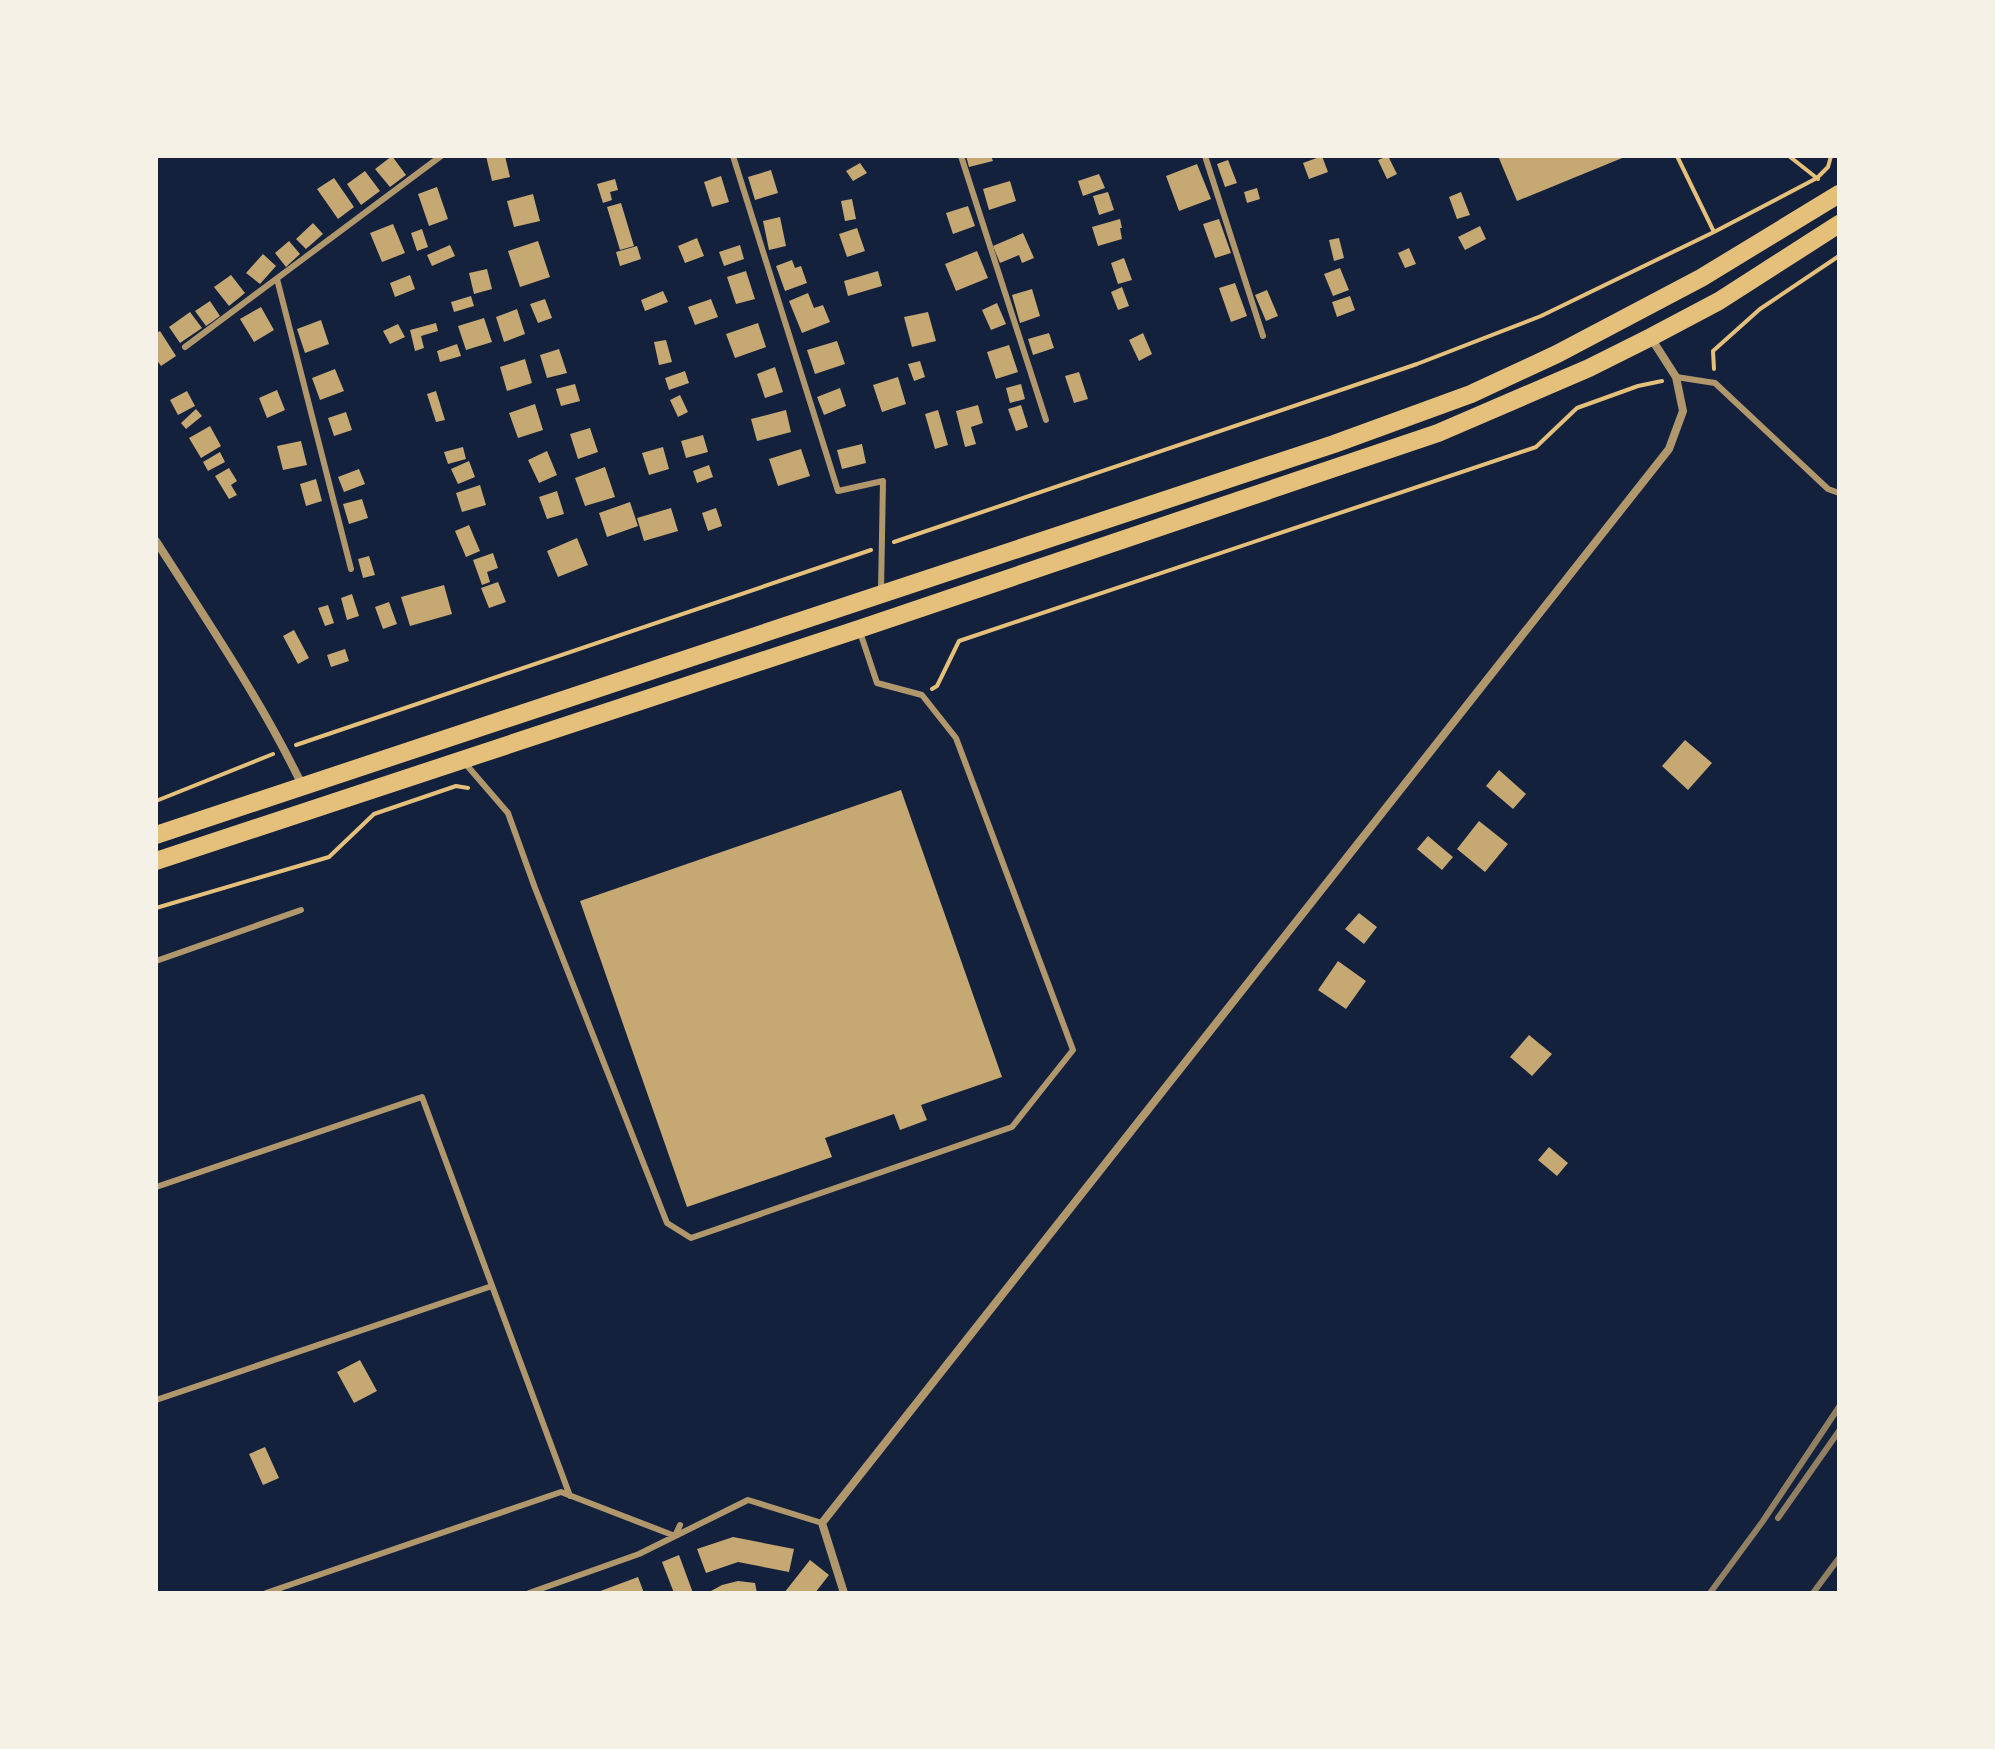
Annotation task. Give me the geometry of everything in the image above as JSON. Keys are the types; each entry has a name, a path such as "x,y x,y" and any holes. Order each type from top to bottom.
{"main road":[{"path":"156,835 1334,444 1471,394 1557,354 1701,278 1839,194"},
{"path":"156,861 859,629 1438,433 1589,368 1651,337 1719,301 1839,224"}],"street":[{"path":"844,1593 822,1523 1669,449 1683,411 1676,377 1651,337"},
{"path":"156,541 285,749 303,786"}],"lane":[{"path":"185,347 441,156"},
{"path":"733,156 838,491 883,481 881,595"},
{"path":"961,156 1046,420"},
{"path":"1205,156 1263,336"},
{"path":"277,279 351,569"},
{"path":"1676,377 1715,383 1828,489 1839,493"},
{"path":"462,760 508,813 667,1223 691,1238 1012,1127 1073,1050 956,738 922,695 877,683 859,629"},
{"path":"156,961 301,910"},
{"path":"156,1187 422,1097 570,1496"},
{"path":"156,1400 492,1286"},
{"path":"266,1593 561,1492 675,1536"},
{"path":"529,1593 639,1554 748,1500 822,1523"},
{"path":"675,1536 680,1525"}],"path":[{"path":"1677,156 1714,232"},
{"path":"1789,156 1817,178"},
{"path":"156,801 285,749 1417,364 1541,316 1714,232 1817,178 1828,167 1831,156"},
{"path":"1715,383 1713,351 1760,309 1839,256"},
{"path":"922,695 937,686 959,641 1536,447 1577,408 1638,386 1676,377"},
{"path":"156,908 329,857 374,814 456,786 488,790"}],"building":[{"path":"392,156 406,175 390,187 375,169"},
{"path":"486,156 505,156 510,177 492,181"},
{"path":"966,156 991,156 993,161 969,167"},
{"path":"1322,156 1328,172 1309,179 1303,163"},
{"path":"1388,156 1397,174 1387,179 1378,160"},
{"path":"1498,156 1627,156 1517,201"},
{"path":"1228,160 1237,183 1225,187 1217,164"},
{"path":"860,163 867,173 853,181 846,171"},
{"path":"1197,164 1211,199 1179,211 1166,176"},
{"path":"771,170 778,193 755,200 748,177"},
{"path":"365,171 380,191 361,205 347,184"},
{"path":"1099,174 1105,188 1083,196 1078,181"},
{"path":"721,176 729,202 712,207 704,182"},
{"path":"334,178 354,207 338,219 317,189"},
{"path":"615,179 618,190 610,192 612,200 603,203 597,184"},
{"path":"1010,181 1016,201 989,210 983,189"},
{"path":"437,187 448,219 429,226 418,194"},
{"path":"1257,188 1260,199 1247,203 1244,192"},
{"path":"1108,192 1114,210 1099,215 1093,196"},
{"path":"1461,192 1470,215 1457,219 1449,197"},
{"path":"533,194 540,221 514,227 507,201"},
{"path":"852,199 856,219 845,221 841,201"},
{"path":"621,203 634,246 620,250 607,207"},
{"path":"968,206 975,226 953,234 946,213"},
{"path":"780,217 786,246 769,250 763,221"},
{"path":"1120,219 1122,239 1098,246 1092,227"},
{"path":"1219,219 1231,253 1215,258 1203,224"},
{"path":"313,223 323,234 306,249 296,239"},
{"path":"393,224 405,253 382,262 370,233"},
{"path":"1480,226 1486,239 1465,250 1458,237"},
{"path":"857,228 865,251 847,257 839,234"},
{"path":"422,229 428,247 417,251 411,233"},
{"path":"1023,233 1034,258 1022,263 1019,255 1000,263 993,246"},
{"path":"697,238 704,256 685,263 678,246"},
{"path":"1339,238 1344,258 1334,261 1329,240"},
{"path":"289,241 300,254 286,267 275,253"},
{"path":"538,241 550,277 520,287 508,251"},
{"path":"450,245 455,256 432,266 427,255"},
{"path":"740,245 744,259 724,266 719,252"},
{"path":"637,246 641,259 620,266 616,252"},
{"path":"1409,248 1416,264 1405,268 1398,253"},
{"path":"977,251 988,278 956,291 945,264"},
{"path":"263,254 276,266 260,284 246,273"},
{"path":"1124,258 1132,280 1118,284 1111,263"},
{"path":"792,260 795,268 801,266 807,283 785,291 776,266"},
{"path":"1340,268 1349,290 1333,296 1324,274"},
{"path":"487,269 492,289 474,294 469,273"},
{"path":"746,271 755,299 736,304 727,277"},
{"path":"878,271 882,286 848,296 844,281"},
{"path":"231,275 245,293 229,306 214,287"},
{"path":"410,275 415,289 395,297 390,283"},
{"path":"1235,283 1247,316 1231,322 1219,288"},
{"path":"1122,287 1129,306 1118,310 1111,292"},
{"path":"1032,289 1040,316 1020,323 1012,295"},
{"path":"1267,290 1278,316 1266,321 1255,295"},
{"path":"663,291 668,302 645,311 641,300"},
{"path":"808,293 814,308 823,305 830,322 802,333 789,301"},
{"path":"471,296 474,306 454,312 451,302"},
{"path":"1350,296 1355,310 1337,317 1332,302"},
{"path":"545,299 552,318 538,323 530,304"},
{"path":"711,299 718,317 695,325 688,307"},
{"path":"210,301 220,316 206,326 195,311"},
{"path":"997,303 1006,324 991,330 982,310"},
{"path":"261,307 274,330 254,342 240,319"},
{"path":"517,309 525,334 504,342 496,317"},
{"path":"190,312 202,328 180,343 169,327"},
{"path":"928,312 936,341 912,347 904,317"},
{"path":"484,318 492,342 466,350 458,326"},
{"path":"321,320 329,344 305,353 297,329"},
{"path":"436,323 438,331 421,336 424,348 415,351 410,330"},
{"path":"758,323 766,347 735,358 726,334"},
{"path":"398,324 405,337 390,344 383,331"},
{"path":"160,331 176,356 161,366 156,359 156,333"},
{"path":"1049,333 1054,348 1033,355 1028,339"},
{"path":"1143,333 1152,354 1139,361 1129,340"},
{"path":"666,340 672,362 659,365 654,342"},
{"path":"837,341 845,364 815,374 807,350"},
{"path":"457,344 461,356 440,362 437,351"},
{"path":"1009,345 1018,372 996,379 987,352"},
{"path":"559,349 567,373 547,378 540,355"},
{"path":"525,359 532,383 507,391 500,367"},
{"path":"920,361 925,377 914,381 908,364"},
{"path":"775,367 783,392 765,398 757,374"},
{"path":"335,369 344,391 320,400 312,378"},
{"path":"685,371 689,383 669,390 665,378"},
{"path":"1079,372 1088,399 1074,403 1065,376"},
{"path":"898,377 906,404 882,412 873,385"},
{"path":"575,384 580,401 561,406 556,389"},
{"path":"1021,384 1025,399 1010,403 1006,388"},
{"path":"840,388 846,406 824,415 817,397"},
{"path":"277,390 285,410 267,418 259,398"},
{"path":"187,391 195,406 178,415 170,400"},
{"path":"436,391 445,420 436,422 427,394"},
{"path":"680,395 688,412 678,417 670,400"},
{"path":"535,404 543,430 518,438 509,413"},
{"path":"978,405 983,423 971,427 976,444 965,447 956,411"},
{"path":"1021,405 1028,427 1016,431 1008,409"},
{"path":"196,409 202,416 186,429 181,423"},
{"path":"786,410 791,432 757,441 751,419"},
{"path":"938,410 948,445 935,449 925,414"},
{"path":"346,412 352,430 334,436 328,418"},
{"path":"210,426 221,446 201,458 189,438"},
{"path":"590,428 598,452 578,459 570,434"},
{"path":"703,435 708,452 686,458 681,441"},
{"path":"301,441 307,465 283,470 277,446"},
{"path":"862,444 866,463 842,469 837,450"},
{"path":"463,447 466,459 448,464 444,452"},
{"path":"663,447 669,469 649,475 642,453"},
{"path":"801,449 810,476 778,486 769,459"},
{"path":"547,451 557,475 539,483 528,460"},
{"path":"220,452 225,462 208,471 203,462"},
{"path":"469,461 475,477 458,484 451,469"},
{"path":"709,465 713,477 697,483 693,471"},
{"path":"605,467 615,497 585,506 575,478"},
{"path":"229,468 237,481 231,485 237,495 229,499 215,476"},
{"path":"359,469 365,484 344,492 338,477"},
{"path":"316,479 322,501 306,506 300,484"},
{"path":"480,485 486,505 462,512 456,493"},
{"path":"557,491 564,514 547,519 539,497"},
{"path":"362,499 368,518 349,524 343,504"},
{"path":"630,502 638,526 607,537 599,513"},
{"path":"671,508 678,531 644,541 637,518"},
{"path":"716,508 722,526 708,531 702,513"},
{"path":"469,525 480,551 466,557 455,531"},
{"path":"577,538 588,565 558,577 547,551"},
{"path":"493,553 498,568 487,572 490,582 482,585 473,560"},
{"path":"369,556 375,575 363,578 358,559"},
{"path":"498,582 506,602 489,608 481,588"},
{"path":"444,585 452,614 410,626 401,597"},
{"path":"352,594 359,616 347,620 341,598"},
{"path":"389,602 397,624 383,629 375,607"},
{"path":"328,605 334,623 325,626 318,608"},
{"path":"294,630 309,658 298,664 283,636"},
{"path":"345,649 349,661 331,667 327,655"},
{"path":"1685,740 1712,763 1688,790 1662,766"},
{"path":"1499,770 1526,794 1513,809 1486,786"},
{"path":"901,790 1002,1077 921,1105 927,1120 900,1130 894,1114 825,1138 832,1157 687,1207 580,901"},
{"path":"1479,821 1508,844 1485,872 1457,849"},
{"path":"1428,836 1453,857 1442,870 1417,849"},
{"path":"1359,913 1377,927 1364,944 1345,929"},
{"path":"1338,961 1366,981 1346,1009 1318,990"},
{"path":"1529,1035 1552,1054 1532,1076 1510,1057"},
{"path":"1549,1147 1568,1163 1557,1176 1538,1160"},
{"path":"360,1360 377,1391 354,1403 337,1372"},
{"path":"265,1447 279,1478 263,1485 249,1454"},
{"path":"733,1537 794,1549 789,1572 738,1562 706,1573 697,1549"},
{"path":"679,1555 693,1593 674,1593 662,1562"},
{"path":"810,1560 829,1575 815,1593 784,1593"},
{"path":"638,1577 644,1593 595,1593"},
{"path":"738,1581 755,1583 757,1593 711,1591 722,1585"}],"railway":[{"path":"1710,1593 1763,1521 1839,1407"},
{"path":"1778,1518 1839,1431"},
{"path":"1813,1593 1839,1558"}]}
